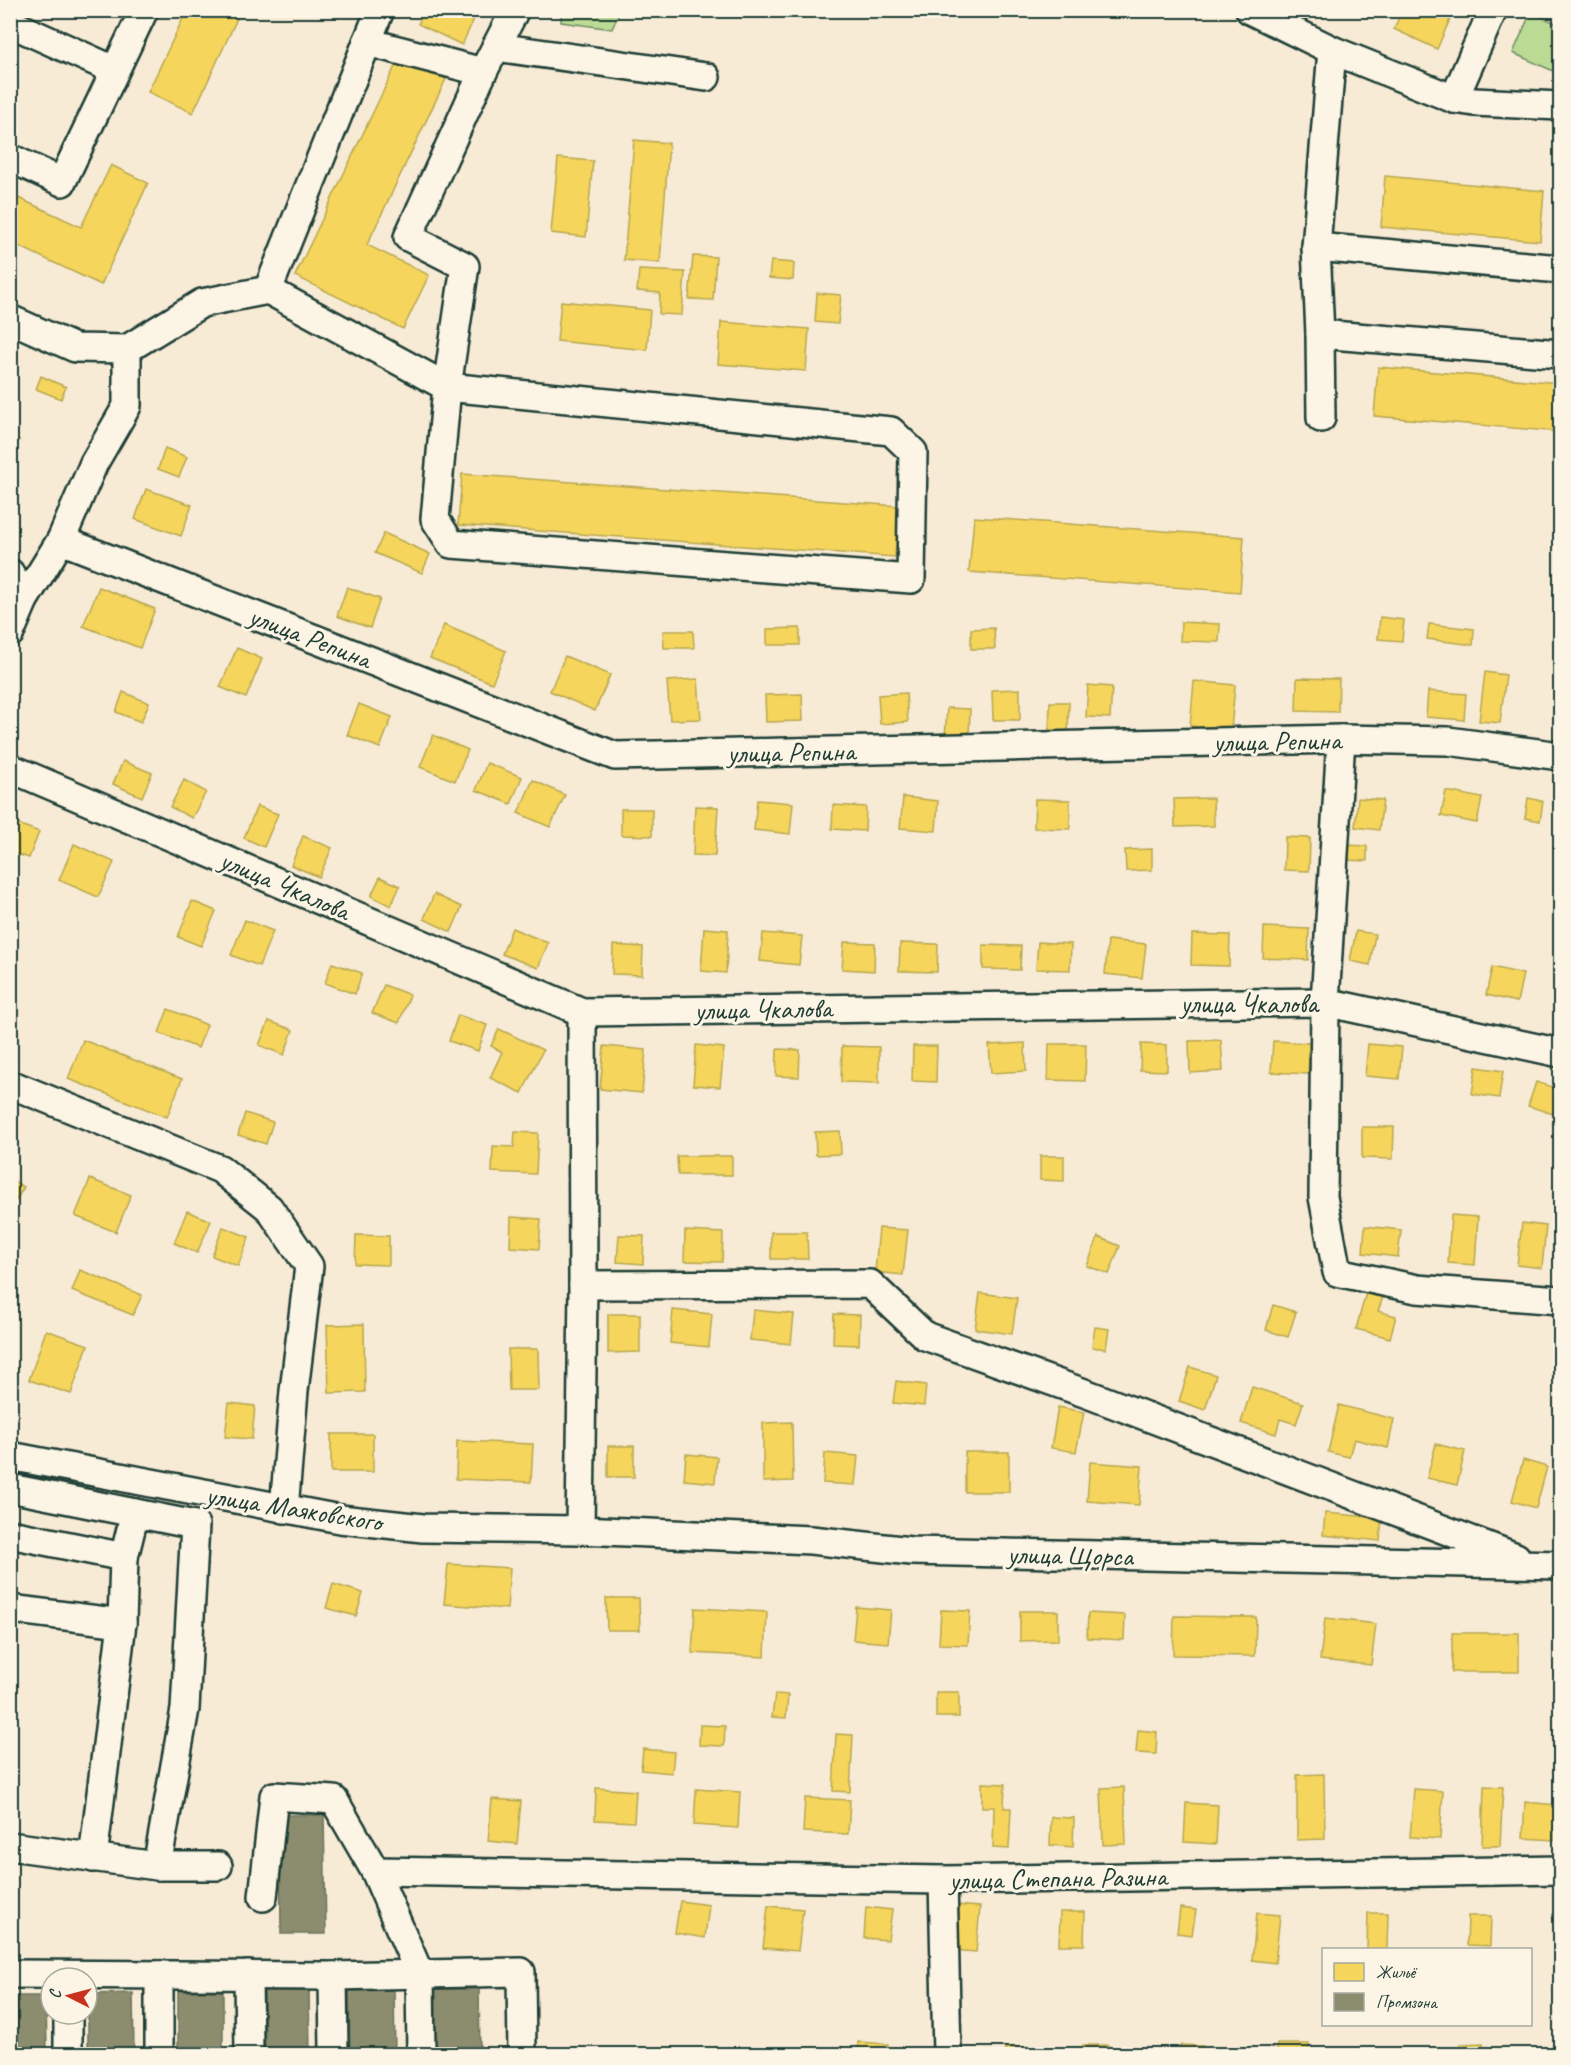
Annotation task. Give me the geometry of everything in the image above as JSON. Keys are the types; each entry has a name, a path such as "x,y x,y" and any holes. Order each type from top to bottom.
{"street":[{"path":"10,158 62,182 144,10"},
{"path":"268,290 380,10"},
{"path":"10,319 75,348 127,349 202,303 268,290 447,387 891,431 913,452 911,579 451,544 435,519 447,387 465,266 408,237 483,72 515,10"},
{"path":"1250,10 1332,50 1454,99 1560,106"},
{"path":"1454,99 1493,10"},
{"path":"10,23 114,70"},
{"path":"367,42 483,72"},
{"path":"496,47 706,77"},
{"path":"1321,418 1316,247 1332,50"},
{"path":"1316,247 1560,269"},
{"path":"1320,334 1560,354"},
{"path":"10,633 24,600 61,540 94,463 127,406 127,349"},
{"name":"улица Репина","path":"61,540 615,756 1341,739 1448,741 1560,756"},
{"path":"10,573 24,600"},
{"path":"1341,739 1325,1002 1323,1197 1337,1272 1417,1288 1560,1300"},
{"name":"улица Чкалова","path":"10,768 582,1012 1325,1002 1560,1053"},
{"path":"580,1530 583,1285 582,1012"},
{"path":"10,1084 220,1170 269,1208 309,1266 294,1391 284,1509"},
{"path":"583,1285 870,1284 925,1336 1547,1564"},
{"name":"улица Маяковского","path":"10,1456 340,1519 423,1528 580,1530"},
{"path":"10,1488 195,1525 185,1708 157,1866"},
{"path":"93,1858 122,1623 124,1557 135,1513"},
{"name":"улица Щорса","path":"580,1530 811,1540 911,1551 1547,1564"},
{"path":"10,1534 124,1557"},
{"path":"10,1609 122,1623"},
{"path":"262,1897 274,1796 334,1800 375,1871 420,1975 421,2055"},
{"path":"10,1846 157,1866 218,1866"},
{"name":"улица Степана Разина","path":"375,1871 943,1880 1560,1870"},
{"path":"943,1880 947,2055"},
{"path":"99,1976 333,1976 521,1972 522,2055"},
{"path":"10,1974 39,1975"},
{"path":"159,1975 159,2055"},
{"path":"248,1975 249,2055"},
{"path":"333,1976 334,2055"},
{"path":"68,2026 68,2055"}],"green space":[{"path":"561,10 620,11 612,29 561,22"},
{"path":"1531,12 1560,25 1560,74 1513,53"}],"building: Жильё":[{"path":"187,10 241,10 193,113 148,92"},
{"path":"425,10 478,10 462,45 418,24"},
{"path":"1402,10 1454,10 1437,49 1394,29"},
{"path":"400,56 446,79 367,245 429,275 403,329 295,276"},
{"path":"634,140 669,143 660,263 624,260"},
{"path":"558,158 593,161 586,237 551,233"},
{"path":"111,165 148,183 101,285 10,242 10,194 81,227"},
{"path":"1385,176 1544,191 1540,241 1381,227"},
{"path":"693,256 716,257 713,300 689,299"},
{"path":"771,261 794,263 793,280 769,278"},
{"path":"639,270 685,272 682,315 659,314 660,293 637,291"},
{"path":"817,293 841,295 838,324 815,322"},
{"path":"561,301 650,310 647,350 557,341"},
{"path":"721,322 809,329 806,371 718,364"},
{"path":"1378,367 1560,383 1560,432 1374,416"},
{"path":"41,376 66,387 61,399 36,389"},
{"path":"10,436 19,440 10,459"},
{"path":"165,448 187,457 179,477 158,469"},
{"path":"462,474 899,506 895,557 458,525"},
{"path":"146,489 192,505 181,536 135,519"},
{"path":"974,517 1244,537 1240,592 969,572"},
{"path":"384,533 430,554 422,573 375,553"},
{"path":"99,587 155,609 140,648 83,626"},
{"path":"347,587 380,599 370,628 337,616"},
{"path":"1380,617 1404,620 1402,641 1378,639"},
{"path":"1181,622 1220,624 1219,642 1180,641"},
{"path":"1429,624 1474,629 1473,645 1427,639"},
{"path":"444,625 506,651 492,683 430,658"},
{"path":"800,628 800,645 767,645 767,629"},
{"path":"994,628 995,649 971,649 971,629"},
{"path":"663,631 693,631 694,648 664,648"},
{"path":"237,648 262,659 246,698 220,687"},
{"path":"565,656 610,675 595,711 550,691"},
{"path":"1485,672 1506,675 1500,723 1479,721"},
{"path":"1297,678 1339,679 1338,712 1296,711"},
{"path":"698,679 701,719 670,720 667,681"},
{"path":"1194,681 1235,685 1231,730 1190,726"},
{"path":"1088,685 1112,687 1110,718 1086,717"},
{"path":"1020,689 1020,720 993,720 992,690"},
{"path":"1428,691 1466,694 1464,720 1426,717"},
{"path":"123,692 149,703 141,722 116,712"},
{"path":"906,693 908,722 880,724 878,695"},
{"path":"802,694 803,721 766,722 765,695"},
{"path":"1050,702 1069,702 1068,732 1049,731"},
{"path":"359,704 392,717 380,748 347,735"},
{"path":"947,708 970,709 969,739 945,738"},
{"path":"433,735 468,750 455,781 420,767"},
{"path":"123,761 152,773 142,797 113,784"},
{"path":"487,763 522,777 511,804 476,790"},
{"path":"184,780 206,792 192,818 170,807"},
{"path":"533,780 565,795 550,827 518,813"},
{"path":"1446,791 1482,798 1477,823 1441,816"},
{"path":"903,797 938,801 936,831 900,828"},
{"path":"1213,798 1214,826 1175,827 1174,799"},
{"path":"1358,798 1383,800 1379,830 1355,827"},
{"path":"1528,798 1543,801 1540,821 1525,818"},
{"path":"1035,799 1070,800 1070,829 1034,828"},
{"path":"757,800 793,803 790,834 754,830"},
{"path":"833,805 866,807 865,831 832,829"},
{"path":"257,806 278,814 264,847 244,838"},
{"path":"695,806 718,807 715,856 693,855"},
{"path":"621,809 652,809 652,836 621,835"},
{"path":"10,821 39,832 29,858 10,852"},
{"path":"303,836 332,848 319,877 291,865"},
{"path":"1285,837 1310,838 1309,871 1284,870"},
{"path":"74,844 114,862 98,897 59,880"},
{"path":"1347,845 1367,846 1367,861 1347,860"},
{"path":"1152,849 1152,870 1126,871 1125,850"},
{"path":"380,877 400,886 391,906 371,896"},
{"path":"434,894 462,907 451,932 424,919"},
{"path":"192,901 216,911 201,946 178,937"},
{"path":"245,920 273,931 259,966 231,955"},
{"path":"1264,927 1309,929 1308,960 1263,958"},
{"path":"512,928 548,943 538,968 502,954"},
{"path":"704,928 728,930 726,973 701,971"},
{"path":"1356,931 1375,934 1370,965 1350,961"},
{"path":"763,933 802,936 799,965 760,961"},
{"path":"1192,934 1230,935 1229,966 1191,965"},
{"path":"1108,940 1146,944 1142,978 1105,974"},
{"path":"844,942 875,943 874,971 842,969"},
{"path":"1038,942 1071,944 1070,970 1036,969"},
{"path":"900,943 938,944 937,972 899,971"},
{"path":"613,945 643,947 642,975 612,974"},
{"path":"983,945 1021,946 1020,970 983,969"},
{"path":"332,963 362,973 355,994 325,983"},
{"path":"1492,967 1523,974 1517,1002 1486,995"},
{"path":"384,985 410,995 399,1023 372,1013"},
{"path":"168,1009 207,1025 198,1048 159,1033"},
{"path":"458,1015 487,1025 478,1051 449,1041"},
{"path":"269,1021 293,1030 284,1055 259,1045"},
{"path":"499,1029 543,1050 522,1093 490,1078 502,1052 491,1046"},
{"path":"83,1040 182,1079 167,1117 68,1079"},
{"path":"1221,1040 1223,1071 1190,1073 1189,1041"},
{"path":"1273,1041 1310,1043 1308,1074 1271,1072"},
{"path":"1025,1043 1026,1071 991,1073 989,1045"},
{"path":"1049,1044 1086,1044 1085,1081 1048,1080"},
{"path":"1141,1044 1167,1045 1167,1071 1140,1070"},
{"path":"1368,1044 1402,1047 1399,1079 1365,1076"},
{"path":"696,1045 724,1048 720,1087 693,1085"},
{"path":"604,1046 646,1050 642,1093 600,1089"},
{"path":"842,1046 879,1047 879,1083 841,1082"},
{"path":"913,1046 937,1046 936,1082 912,1081"},
{"path":"777,1049 800,1050 799,1077 776,1076"},
{"path":"1476,1067 1503,1071 1499,1098 1472,1094"},
{"path":"1536,1082 1560,1089 1557,1115 1528,1106"},
{"path":"245,1113 273,1122 266,1144 238,1135"},
{"path":"1362,1127 1394,1127 1393,1159 1362,1158"},
{"path":"840,1131 841,1154 816,1155 815,1132"},
{"path":"515,1132 538,1133 536,1174 492,1172 493,1146 514,1147"},
{"path":"677,1156 732,1156 732,1175 678,1175"},
{"path":"1040,1156 1064,1156 1064,1181 1040,1180"},
{"path":"10,1179 24,1187 10,1210"},
{"path":"90,1179 131,1195 116,1232 75,1216"},
{"path":"1557,1187 1560,1187 1560,1200 1555,1200"},
{"path":"187,1211 211,1221 197,1253 174,1243"},
{"path":"1451,1215 1478,1217 1475,1265 1448,1263"},
{"path":"511,1217 541,1219 539,1249 510,1247"},
{"path":"1522,1223 1546,1226 1542,1268 1517,1265"},
{"path":"1365,1226 1401,1230 1398,1257 1363,1253"},
{"path":"223,1227 249,1237 238,1266 212,1256"},
{"path":"879,1228 908,1230 903,1275 875,1272"},
{"path":"685,1231 723,1233 722,1262 684,1261"},
{"path":"771,1232 807,1232 808,1259 771,1259"},
{"path":"356,1235 389,1236 389,1265 355,1264"},
{"path":"619,1235 644,1236 643,1264 617,1262"},
{"path":"1098,1237 1120,1246 1109,1274 1087,1266"},
{"path":"80,1270 142,1295 133,1315 72,1291"},
{"path":"980,1293 1017,1298 1012,1334 975,1329"},
{"path":"1366,1293 1383,1297 1378,1311 1396,1316 1390,1338 1356,1329"},
{"path":"1273,1305 1296,1312 1288,1337 1266,1330"},
{"path":"673,1310 712,1314 709,1347 670,1343"},
{"path":"753,1310 794,1314 791,1344 750,1340"},
{"path":"608,1314 640,1314 640,1352 608,1353"},
{"path":"834,1314 860,1315 859,1345 833,1344"},
{"path":"364,1324 365,1392 329,1393 327,1325"},
{"path":"1095,1327 1109,1329 1106,1349 1092,1347"},
{"path":"46,1330 88,1345 71,1394 29,1380"},
{"path":"508,1349 538,1349 539,1390 509,1390"},
{"path":"1190,1367 1216,1375 1205,1410 1179,1401"},
{"path":"896,1381 926,1385 924,1406 893,1403"},
{"path":"1252,1387 1303,1403 1296,1424 1280,1419 1276,1434 1241,1423"},
{"path":"229,1403 255,1406 252,1439 225,1437"},
{"path":"1339,1405 1394,1419 1388,1448 1354,1439 1349,1457 1328,1452"},
{"path":"1058,1407 1084,1412 1076,1452 1051,1448"},
{"path":"792,1422 793,1481 763,1482 763,1423"},
{"path":"331,1434 373,1434 373,1472 331,1472"},
{"path":"457,1441 533,1444 531,1482 456,1479"},
{"path":"1436,1444 1465,1451 1457,1485 1427,1478"},
{"path":"608,1446 634,1446 634,1477 608,1477"},
{"path":"965,1452 1009,1452 1009,1492 965,1492"},
{"path":"825,1453 858,1456 855,1485 823,1483"},
{"path":"686,1454 717,1457 715,1483 684,1480"},
{"path":"1523,1460 1547,1467 1536,1508 1512,1501"},
{"path":"1090,1462 1142,1466 1139,1505 1087,1501"},
{"path":"1325,1513 1382,1518 1380,1541 1323,1535"},
{"path":"448,1564 510,1568 507,1609 444,1604"},
{"path":"333,1584 363,1593 356,1616 326,1608"},
{"path":"606,1598 639,1598 640,1630 607,1630"},
{"path":"856,1607 891,1610 888,1643 853,1640"},
{"path":"695,1608 767,1612 765,1657 692,1653"},
{"path":"941,1610 970,1611 968,1645 939,1644"},
{"path":"1020,1611 1058,1611 1058,1640 1020,1641"},
{"path":"1088,1613 1125,1615 1124,1640 1087,1638"},
{"path":"1174,1616 1256,1617 1255,1656 1173,1655"},
{"path":"1325,1618 1376,1624 1371,1665 1320,1660"},
{"path":"1452,1633 1519,1633 1519,1672 1452,1672"},
{"path":"936,1692 959,1692 959,1717 936,1717"},
{"path":"775,1694 788,1695 786,1718 772,1717"},
{"path":"700,1725 725,1726 724,1746 699,1745"},
{"path":"1138,1730 1157,1732 1156,1754 1136,1753"},
{"path":"836,1734 853,1735 850,1792 833,1791"},
{"path":"643,1749 674,1752 672,1773 641,1770"},
{"path":"1324,1774 1325,1839 1297,1840 1297,1775"},
{"path":"982,1783 1005,1784 1004,1808 1011,1808 1009,1849 993,1848 994,1807 982,1807"},
{"path":"1484,1786 1503,1787 1500,1846 1482,1846"},
{"path":"1124,1787 1126,1844 1103,1845 1101,1788"},
{"path":"596,1788 636,1791 634,1822 595,1820"},
{"path":"696,1789 740,1792 738,1828 694,1825"},
{"path":"1414,1789 1443,1791 1440,1839 1410,1837"},
{"path":"805,1798 850,1800 848,1834 803,1832"},
{"path":"492,1799 521,1801 517,1844 488,1841"},
{"path":"1525,1802 1557,1805 1554,1840 1523,1838"},
{"path":"1186,1803 1218,1805 1216,1844 1184,1842"},
{"path":"1051,1817 1074,1818 1073,1847 1050,1845"},
{"path":"680,1901 709,1905 705,1938 675,1933"},
{"path":"955,1905 980,1907 976,1952 952,1950"},
{"path":"768,1906 803,1909 798,1951 763,1948"},
{"path":"866,1907 892,1910 888,1940 864,1938"},
{"path":"1180,1908 1196,1910 1192,1935 1177,1933"},
{"path":"1060,1912 1085,1912 1084,1945 1059,1945"},
{"path":"1257,1913 1280,1915 1275,1963 1252,1960"},
{"path":"1368,1913 1388,1913 1387,1948 1367,1948"},
{"path":"1468,1916 1491,1916 1490,1946 1467,1945"},
{"path":"1555,1916 1560,1916 1560,1972 1555,1972"},
{"path":"1557,2039 1560,2039 1560,2054 1556,2054"},
{"path":"858,2042 888,2044 888,2054 857,2054"},
{"path":"1483,2043 1484,2054 1461,2054 1460,2044"},
{"path":"1277,2044 1309,2044 1309,2054 1277,2054"},
{"path":"1083,2045 1108,2045 1108,2054 1083,2054"},
{"path":"1181,2045 1203,2046 1202,2054 1180,2054"},
{"path":"1028,2047 1028,2054 1005,2054 1005,2048"}],"building: Промзона":[{"path":"280,1815 324,1815 326,1934 281,1934"},
{"path":"309,1989 310,2054 265,2054 264,1990"},
{"path":"349,1989 394,1989 395,2054 350,2054"},
{"path":"434,1989 479,1989 480,2054 435,2054"},
{"path":"178,1991 223,1991 223,2054 178,2054"},
{"path":"133,1993 134,2054 88,2054 88,2026 99,2026 99,1994"},
{"path":"10,1996 39,1996 39,2026 47,2026 47,2054 10,2054"}]}
